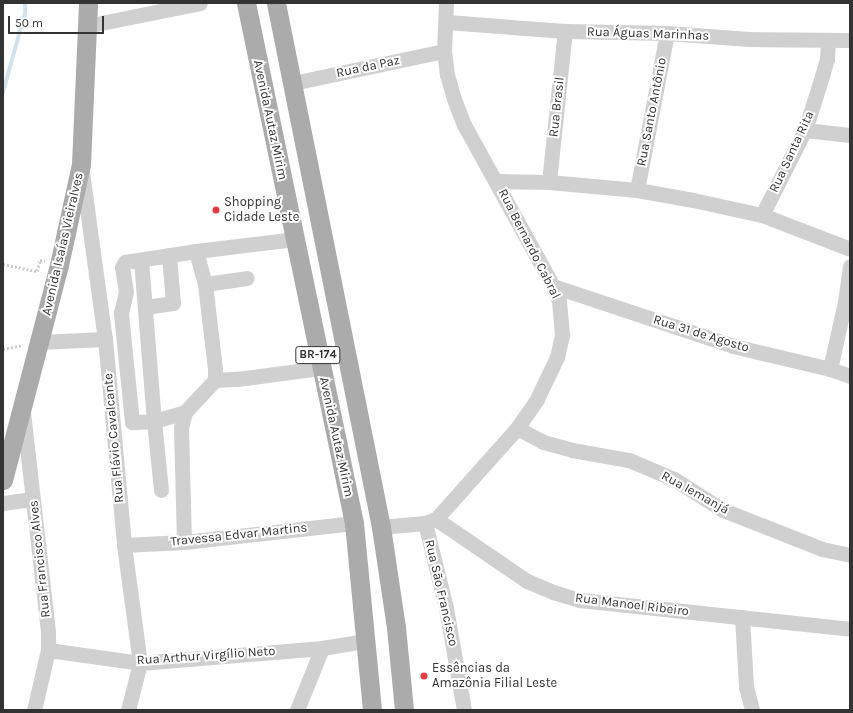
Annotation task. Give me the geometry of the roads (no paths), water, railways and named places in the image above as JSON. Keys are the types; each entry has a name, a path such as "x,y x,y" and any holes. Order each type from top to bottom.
{"main road":[{"name":"Avenida Isaías Vieiralves","path":"3,480 23,408 59,265 81,164 88,3"},
{"name":"Avenida Autaz Mirim","path":"246,3 354,523 372,710"},
{"name":"Avenida Autaz Mirim","path":"276,3 293,83 333,294 381,527 396,627 404,710"}],"street":[{"path":"86,26 200,3"},
{"name":"Rua Bernardo Cabral","path":"430,521 517,428 537,399 557,357 562,335 559,302 553,286 464,125 456,105 447,75 444,51 447,22 446,3"},
{"name":"Rua Águas Marinhas","path":"447,22 565,31 667,34 749,39 828,41 850,40"},
{"name":"Rua Brasil","path":"549,182 565,31"},
{"name":"Rua Santo Antônio","path":"637,190 667,34"},
{"name":"Rua Santa Rita","path":"762,215 805,130 827,59 828,41"},
{"name":"Rua da Paz","path":"293,83 444,51"},
{"path":"805,130 850,135"},
{"name":"Rua Flávio Cavalcante","path":"81,164 104,339 124,545 140,663 128,710"},
{"path":"496,181 549,182 637,190 762,215 850,249"},
{"path":"185,412 154,421 132,422 121,313 126,292 122,267 125,262 196,251 295,239"},
{"path":"184,542 181,428 185,412 215,380 216,369 205,284 196,251"},
{"path":"145,307 173,303 169,255"},
{"path":"141,260 161,490"},
{"path":"830,369 845,302 850,266"},
{"path":"205,284 247,278"},
{"name":"Rua 31 de Agosto","path":"553,286 733,346 830,369 850,376"},
{"path":"39,342 104,339"},
{"path":"215,380 237,379 321,368"},
{"name":"Rua Francisco Alves","path":"23,408 45,603 48,650 34,710"},
{"name":"Rua Iemanjá","path":"517,428 543,442 572,450 629,460 674,478 723,510 822,548 850,555"},
{"path":"3,503 33,499"},
{"path":"381,527 430,521"},
{"name":"Rua Manoel Ribeiro","path":"430,521 527,581 553,592 580,600 850,629"},
{"name":"Rua São Francisco","path":"430,521 464,710"},
{"name":"Travessa Edvar Martins","path":"124,545 184,542 354,523"},
{"path":"742,618 746,687 752,710"},
{"name":"Rua Arthur Virgílio Neto","path":"48,650 140,663 322,648 365,641"},
{"path":"297,710 322,648"}],"waterway":[{"path":"3,92 25,13 25,3"}],"place":[{"name":"Shopping Cidade Leste","path":"216,210"},
{"name":"Essências da Amazônia Filial Leste","path":"424,676"}]}
